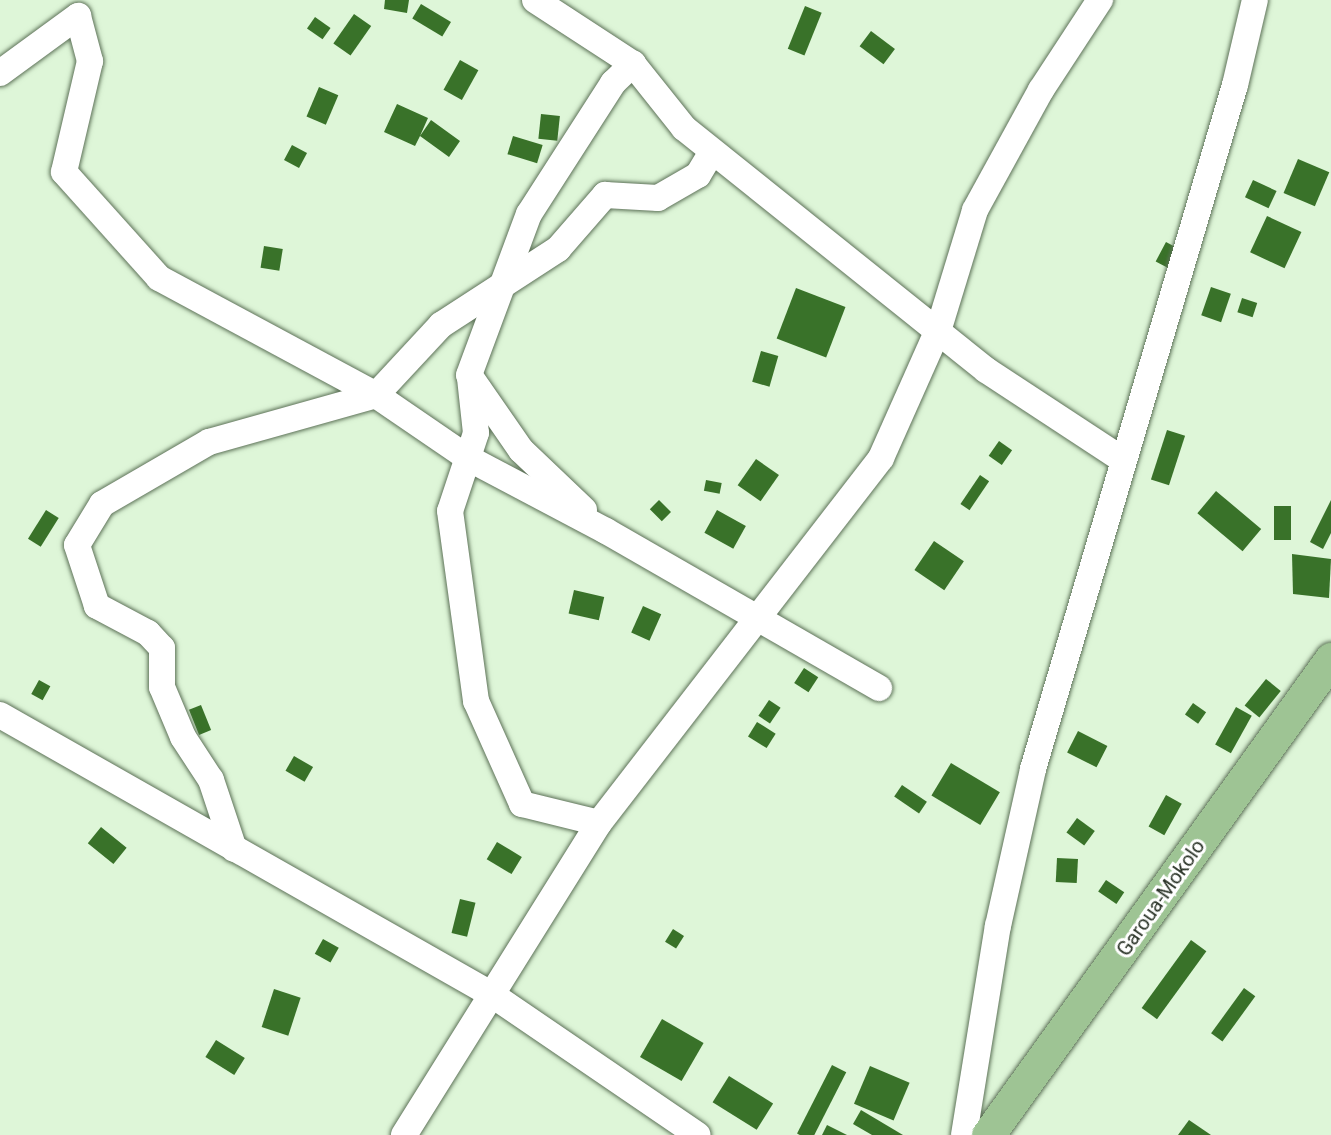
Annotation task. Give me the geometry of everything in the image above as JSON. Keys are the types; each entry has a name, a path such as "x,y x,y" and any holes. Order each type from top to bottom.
{"main road":[{"name":"Garoua-Mokolo","path":"988,1135 1331,659"}],"street":[{"path":"535,0 633,64 684,128 939,328 986,370 1123,460"},
{"path":"404,1135 599,823 880,458 939,328 975,210 1041,90 1100,0"},
{"path":"964,1135 998,926 1033,769 1235,85 1255,0"},
{"path":"0,73 78,16 90,61 64,172 159,278 376,395 468,458 606,531 879,688"},
{"path":"599,823 522,804 476,701 450,510 476,433 470,375 500,287 530,214 613,83 633,64"},
{"path":"234,849 211,780 183,737 162,687 162,648 148,633 97,606 77,545 102,504 209,442 376,395 441,325 558,249 605,195 658,198 698,175 712,152"},
{"path":"470,375 521,450 606,531"},
{"path":"0,716 491,994 698,1135"}],"building":[{"path":"385,0 409,0 407,13 384,9"},
{"path":"421,4 451,22 442,37 412,19"},
{"path":"805,6 822,13 804,55 788,49"},
{"path":"354,14 371,26 351,56 333,43"},
{"path":"315,17 331,28 323,39 307,28"},
{"path":"871,31 895,49 884,64 860,46"},
{"path":"460,60 478,70 462,100 444,90"},
{"path":"319,87 338,95 326,125 306,116"},
{"path":"397,104 428,118 415,146 384,132"},
{"path":"541,114 560,116 557,141 538,139"},
{"path":"431,120 460,141 449,157 420,136"},
{"path":"513,136 543,145 537,163 507,154"},
{"path":"292,145 307,153 299,168 284,160"},
{"path":"1298,159 1329,172 1315,206 1284,193"},
{"path":"1253,180 1277,191 1269,208 1245,197"},
{"path":"1267,216 1301,232 1285,268 1250,252"},
{"path":"1166,242 1183,251 1172,270 1156,261"},
{"path":"264,246 283,249 279,271 261,268"},
{"path":"1211,287 1231,294 1221,322 1201,315"},
{"path":"796,288 845,307 826,357 777,338"},
{"path":"1242,298 1257,303 1253,317 1237,312"},
{"path":"761,351 778,356 769,387 752,382"},
{"path":"1167,430 1185,436 1169,485 1151,479"},
{"path":"999,441 1012,450 1002,465 989,456"},
{"path":"756,459 779,475 761,501 738,485"},
{"path":"980,475 989,481 970,510 960,504"},
{"path":"706,480 722,483 720,494 704,491"},
{"path":"1216,491 1261,529 1243,551 1197,513"},
{"path":"659,500 671,512 662,521 650,509"},
{"path":"1331,500 1331,533 1323,549 1310,542"},
{"path":"1274,506 1291,506 1291,540 1274,540"},
{"path":"46,510 59,518 41,547 28,539"},
{"path":"717,510 746,526 733,549 704,533"},
{"path":"934,541 964,561 944,590 914,570"},
{"path":"1292,554 1331,559 1329,598 1293,594"},
{"path":"574,590 604,597 599,620 569,613"},
{"path":"643,606 661,614 649,641 631,632"},
{"path":"804,668 818,677 808,692 794,683"},
{"path":"1266,679 1281,691 1259,717 1245,705"},
{"path":"39,680 50,686 43,700 31,694"},
{"path":"769,700 781,708 770,724 758,716"},
{"path":"1193,703 1206,712 1198,724 1185,714"},
{"path":"201,705 211,730 199,735 189,710"},
{"path":"1236,707 1252,716 1231,753 1215,745"},
{"path":"757,722 776,734 767,748 748,736"},
{"path":"1078,731 1107,746 1097,767 1067,752"},
{"path":"294,756 313,767 305,782 286,771"},
{"path":"951,763 1000,792 980,825 931,796"},
{"path":"902,785 927,802 919,813 894,797"},
{"path":"1166,795 1182,804 1164,835 1149,826"},
{"path":"1077,818 1095,831 1084,845 1066,833"},
{"path":"101,827 127,848 113,864 88,843"},
{"path":"497,842 522,857 512,874 487,859"},
{"path":"1057,858 1078,859 1077,883 1056,882"},
{"path":"1106,880 1124,892 1116,904 1098,892"},
{"path":"460,899 476,903 467,937 452,933"},
{"path":"673,929 684,936 676,949 665,942"},
{"path":"323,939 339,948 331,963 315,954"},
{"path":"1191,940 1206,951 1157,1019 1142,1008"},
{"path":"1244,988 1255,996 1222,1042 1211,1033"},
{"path":"274,989 301,998 288,1036 262,1027"},
{"path":"662,1019 704,1043 682,1081 640,1057"},
{"path":"216,1040 245,1058 234,1075 205,1057"},
{"path":"832,1065 846,1072 814,1135 797,1134"},
{"path":"870,1066 910,1083 894,1121 854,1104"},
{"path":"729,1076 773,1104 757,1130 713,1102"},
{"path":"861,1110 903,1135 872,1135 853,1124"},
{"path":"1189,1120 1211,1135 1178,1135"},
{"path":"827,1125 847,1135 822,1135"}]}
